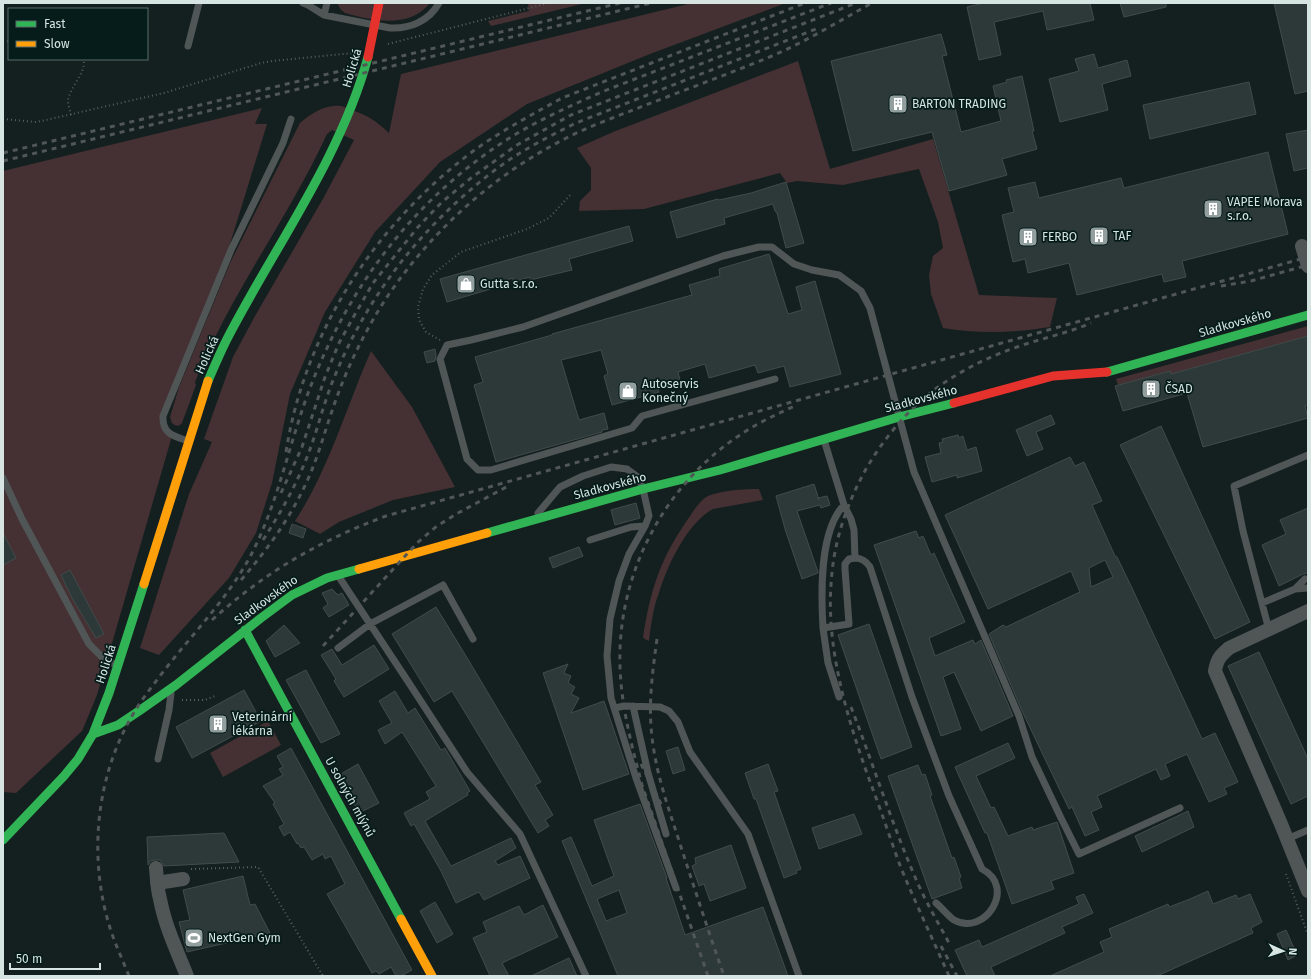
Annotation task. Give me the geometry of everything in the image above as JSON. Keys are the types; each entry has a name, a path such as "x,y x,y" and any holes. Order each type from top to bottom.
{"street":[{"name":"Holická","path":"93,734 118,666 206,386 226,340 322,170 340,134 351,109 364,72 374,33 379,3"},
{"path":"1302,246 1308,266"},
{"name":"Sladkovského","path":"93,734 118,726 171,689 278,604 309,584 643,489 720,470 899,417 1059,374 1076,376 1104,373 1308,315"},
{"path":"1308,611 1229,648 1219,659 1215,671 1308,891"},
{"name":"U solných mlýnů","path":"245,630 432,976"},
{"path":"3,840 64,776 78,759 93,734"},
{"path":"156,868 160,900 167,925 187,976"},
{"path":"157,883 185,874"}],"lane":[{"path":"188,46 199,3"},
{"path":"302,3 324,15 390,28 398,28 424,20 434,11 439,3"},
{"path":"324,15 327,3"},
{"path":"189,441 172,436 168,433 163,424 163,416 231,250 284,143 291,120"},
{"path":"775,379 642,416 632,428 491,470 478,470 467,459 440,359 447,345 523,327 723,256 759,246 772,247 794,264 812,270 839,275 861,291 870,308 914,472 1019,716 1032,757 1080,854 1180,808"},
{"path":"824,440 844,504 854,530 855,558"},
{"path":"1269,630 1243,531 1234,486 1308,455"},
{"path":"533,520 560,487 583,476 611,467 627,469 638,477 643,489 648,516 645,526 629,554 619,581 610,619 607,656 611,698 636,778 676,888"},
{"path":"3,478 22,519 89,644 102,657 118,666"},
{"path":"839,697 828,663 823,628 822,583 826,549 834,518 844,504"},
{"path":"590,540 631,527 645,526"},
{"path":"823,628 849,624 845,564 849,559 855,558 863,560 870,567 912,697 949,796 982,869 996,881 997,891 992,911 983,919 962,923 953,920 936,903"},
{"path":"338,575 467,772 520,834 586,976"},
{"path":"1295,589 1305,578"},
{"path":"338,648 370,624 443,585 473,639"},
{"path":"1262,603 1295,589 1308,588"},
{"path":"158,759 171,689"},
{"path":"615,708 624,706 660,707 669,711 678,722 690,752 748,834 799,976"},
{"path":"633,706 648,773 666,834"},
{"path":"1287,839 1308,830"}],"path":[{"path":"386,45 549,3"},
{"path":"3,119 36,122 164,93 267,62 356,53"},
{"path":"71,115 68,100 84,66 83,60"},
{"path":"447,345 426,332 419,320 418,307 423,289 432,275 461,252 527,229 550,218 572,193"},
{"path":"170,700 205,700 215,696"},
{"path":"185,874 258,867 323,976"},
{"path":"1285,872 1308,935"}],"shaded area":[{"path":"337,3 430,3 412,17 390,21 345,13 341,10"},
{"path":"528,3 586,3 491,26 488,21 529,11"},
{"path":"692,3 786,3 650,54 527,104 440,162 375,232 325,312 290,394 272,483 256,533 229,578 159,655 140,648 189,494 212,442 204,439 233,357 324,197 354,140 332,130 327,134 295,196 225,318 195,382 196,385 182,423 178,426 172,423 170,417 179,387 230,263 300,123 308,116 324,108 342,106 368,117 389,133 401,74"},
{"path":"798,61 830,169 933,139 979,295 1057,298 1050,327 1023,331 996,332 943,328 931,294 929,275 933,256 943,248 938,222 919,169 843,185 797,181 787,183 780,173 644,209 579,211 580,201 591,190 591,168 577,148 613,132"},
{"path":"262,108 255,124 267,124 222,270 163,416 172,436 97,695 82,731 16,793 3,792 3,171"},
{"path":"1308,326 1308,336 1171,375 1169,371 1118,385 1116,379"},
{"path":"371,351 412,407 455,487 393,500 339,522 320,534 295,521 318,481"},
{"path":"759,489 763,500 713,509 695,524 679,546 667,570 657,599 651,623 649,641 643,638 649,605 663,562 678,534 697,506 708,496 720,492"},
{"path":"268,721 281,745 223,777 210,753"}],"building":[{"path":"984,3 1090,3 1094,20 1047,30 1043,11 994,22 1001,55 979,60 967,7"},
{"path":"1120,3 1166,3 1166,7 1124,17"},
{"path":"1274,3 1308,3 1308,91 1295,94"},
{"path":"941,34 947,55 942,56 961,132 1001,121 993,86 1007,82 1006,80 1022,76 1034,131 1032,131 1037,149 1002,159 1007,175 949,191 932,132 853,151 831,61"},
{"path":"1094,54 1098,68 1127,60 1131,76 1102,84 1108,110 1060,122 1049,79 1079,71 1075,59"},
{"path":"1249,82 1256,114 1150,139 1143,105"},
{"path":"1308,130 1308,168 1294,171 1286,134"},
{"path":"1268,152 1288,234 1182,261 1186,277 1164,282 1162,274 1077,295 1069,263 1028,273 1025,259 1013,262 1002,215 1014,212 1008,188 1035,182 1039,198 1121,178 1124,188"},
{"path":"786,182 804,243 786,248 777,213 773,204 724,218 725,224 677,238 670,212 718,199 751,193"},
{"path":"629,226 633,241 569,259 572,270 530,280 530,277 513,282 513,278 493,284 494,288 447,302 440,279"},
{"path":"769,254 788,314 802,310 796,287 815,281 841,374 790,387 784,366 758,373 755,365 709,378 705,364 678,372 680,380 657,386 659,392 612,405 604,376 608,374 601,350 561,360 579,420 604,413 608,429 496,462 474,385 483,382 475,357 692,295 689,285 720,276 719,269"},
{"path":"1308,336 1308,405 1305,406 1308,418 1203,447 1187,393 1123,411 1115,386 1170,371 1171,374"},
{"path":"435,349 435,361 427,363 424,352"},
{"path":"1051,415 1055,424 1036,432 1043,449 1027,456 1016,430"},
{"path":"1161,426 1250,622 1215,639 1120,445"},
{"path":"958,435 959,438 963,436 967,450 976,447 982,471 957,478 957,475 932,482 925,457 941,453 939,443 943,442 942,439"},
{"path":"1070,457 1075,466 1084,462 1102,501 1092,505 1202,739 1215,733 1238,782 1224,788 1227,794 1209,802 1187,754 1165,764 1170,776 1161,780 1156,769 1097,796 1102,807 1091,812 1099,830 1085,836 1072,807 1069,809 1022,711 989,634 1003,625 1006,627 1080,592 1071,571 988,609 945,515","holes":["1105,560 1113,577 1091,587 1089,568"]},
{"path":"814,484 818,498 827,496 830,505 821,508 820,505 797,511 818,572 802,579 785,529 776,496"},
{"path":"636,503 640,518 615,525 611,510"},
{"path":"1308,508 1308,573 1279,586 1262,545 1286,534 1280,520"},
{"path":"292,524 306,529 303,538 289,533"},
{"path":"916,531 919,538 923,536 931,555 934,553 965,622 929,638 935,656 973,640 975,644 981,640 1013,716 981,731 954,672 943,677 961,729 941,736 874,545"},
{"path":"3,533 16,558 3,565"},
{"path":"579,547 583,556 553,568 549,558"},
{"path":"70,570 104,634 96,638 72,598 61,575"},
{"path":"332,589 338,595 342,593 349,605 329,617 323,608 328,604 322,593"},
{"path":"436,607 541,782 535,785 553,815 545,820 549,826 538,833 452,691 434,702 392,634"},
{"path":"869,624 912,747 881,759 838,635"},
{"path":"284,625 300,643 275,657 266,641"},
{"path":"374,645 389,669 344,697 334,681 336,679 321,655 332,649 342,665"},
{"path":"1259,652 1308,759 1308,796 1291,804 1228,666"},
{"path":"568,664 564,673 571,676 568,683 575,687 571,694 579,698 571,713 604,701 629,774 583,790 543,673"},
{"path":"306,670 340,734 321,743 286,680"},
{"name":"Veterinární lékárna","path":"244,690 261,721 192,758 176,727"},
{"path":"395,691 408,713 415,708 441,750 445,748 470,791 467,793 468,795 425,821 451,866 511,838 516,848 495,861 498,865 520,856 530,878 484,900 479,892 456,903 441,871 414,824 411,826 404,813 430,799 426,792 436,786 402,732 385,744 378,730 392,723 379,701"},
{"path":"1008,743 1015,758 976,776 991,808 994,807 1008,836 1032,827 1033,830 1057,822 1074,873 1051,881 1054,889 1012,904 987,833 985,833 955,767"},
{"path":"678,747 685,770 673,774 666,751"},
{"path":"291,748 412,970 401,976 396,976 391,967 379,974 376,971 372,973 327,894 345,884 331,856 325,859 323,854 312,860 304,847 301,848 298,843 297,844 290,832 284,836 279,827 284,824 273,804 275,803 263,786 283,775 279,769 283,767 277,756"},
{"path":"358,764 379,803 359,813 339,775"},
{"path":"768,764 778,791 774,792 801,869 796,871 797,873 784,878 756,799 754,799 745,773"},
{"path":"918,765 922,775 925,774 932,795 930,796 952,858 954,857 961,877 959,878 962,888 932,899 888,776"},
{"path":"640,804 667,878 685,935 763,907 788,976 618,976 562,841 571,837 592,886 614,876 594,820","holes":["619,890 627,913 606,921 597,899"]},
{"path":"1188,811 1194,827 1142,852 1135,836"},
{"path":"854,814 862,834 819,849 812,828"},
{"path":"224,833 239,862 164,866 160,860 156,860 151,861 148,865 147,837"},
{"path":"731,845 746,888 710,901 704,884 699,886 692,866 696,864 695,858"},
{"path":"243,876 250,905 255,904 270,933 187,952 179,922 190,920 183,890"},
{"path":"1208,891 1213,904 1236,895 1238,899 1250,894 1262,922 1251,928 1253,933 1157,976 1050,976 1104,952 1100,942 1112,937 1109,929 1168,904 1169,907"},
{"path":"1084,894 1093,913 1062,927 1065,933 991,967 995,976 967,976 955,950 979,940 982,947 1079,904 1076,897"},
{"path":"435,902 453,934 437,943 420,911"},
{"path":"543,905 558,937 502,963 509,976 490,976 473,938 487,932 483,922 519,906 524,915"},
{"path":"1286,930 1297,955 1288,960 1277,934"},
{"path":"569,958 577,976 531,976"}],"railway":[{"path":"3,153 620,3"},
{"path":"3,161 651,3"},
{"path":"286,452 296,407 310,363 328,322 351,282 377,245 407,210 440,178 486,142 518,122 562,98 805,3"},
{"path":"129,976 111,931 99,877 99,821 103,793 110,766 120,740 138,706 220,602 251,555 268,517 282,477 300,416 323,357 342,319 363,283 387,249 414,218 444,188 476,161 522,130 557,112 604,91 831,3"},
{"path":"281,493 302,447 325,377 339,343 373,283 418,227 442,202 471,178 517,145 571,115 856,3"},
{"path":"241,580 278,532 301,493 315,462 343,380 364,336 380,308 406,271 424,249 463,209 484,191 530,158 564,139 603,121 772,56 872,3"},
{"path":"263,540 294,487 312,443 334,378 363,318 400,263 444,214 469,191 505,163 534,145 576,123 816,29"},
{"path":"212,620 252,587 294,559 338,536 386,516 1308,257"},
{"path":"1221,286 1251,281 1308,265"},
{"path":"949,976 901,868 849,719 836,665 832,638 830,611 834,555 842,525 852,497 866,469 889,435 917,404 938,387 969,368 991,357 1034,341 1067,332 1091,323"},
{"path":"708,976 642,785 634,756 622,696 620,666 621,631 627,597 637,564 652,532 670,503 692,476 717,452 752,427 797,405"},
{"path":"323,646 417,543 437,526 510,485"},
{"path":"657,639 651,693 651,726 655,758 667,802 724,976"},
{"path":"851,707 892,819 919,886 949,943"},
{"path":"641,764 663,808"},
{"path":"941,946 957,976"}],"traffic: fast":[{"path":"208,381 227,339 324,167 356,95 368,57"},
{"path":"1107,372 1308,315"},
{"path":"487,533 643,489 720,470 899,417 954,403"},
{"path":"93,734 118,725 139,711 176,685 292,595 327,578 359,569"},
{"path":"3,840 64,776 78,759 93,734 109,693 144,584"},
{"path":"245,630 401,919"}],"traffic: slow":[{"path":"144,584 208,381"},
{"path":"359,569 487,533"},
{"path":"401,919 432,976"}],"traffic: jam":[{"path":"368,57 379,3"},
{"path":"954,403 1053,376 1107,372"}],"place":[{"name":"BARTON TRADING","path":"898,104"},
{"name":"VAPEE Morava s.r.o.","path":"1213,209"},
{"name":"TAF","path":"1099,236"},
{"name":"FERBO","path":"1028,237"},
{"name":"Gutta s.r.o.","path":"466,284"},
{"name":"ČSAD","path":"1151,389"},
{"name":"Autoservis Konečný","path":"628,391"},
{"name":"Veterinární lékárna","path":"218,724"},
{"name":"NextGen Gym","path":"194,938"}]}
